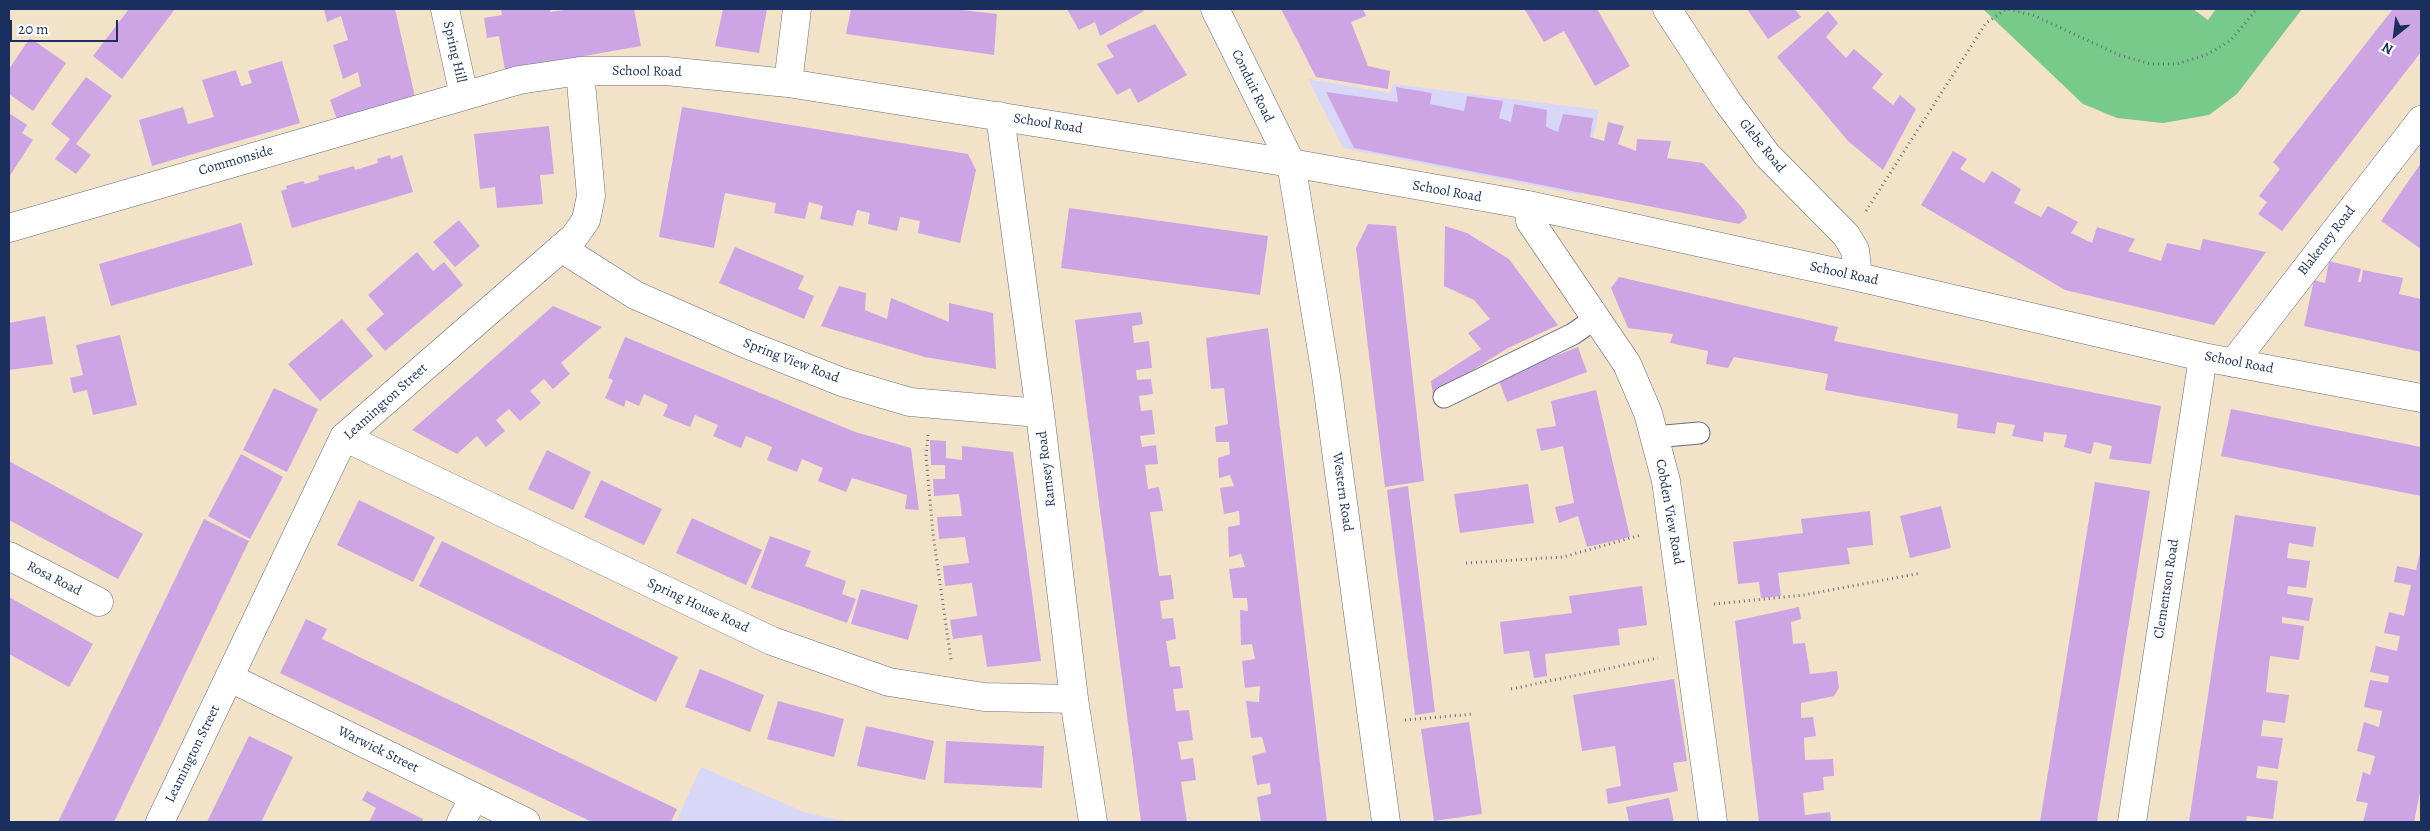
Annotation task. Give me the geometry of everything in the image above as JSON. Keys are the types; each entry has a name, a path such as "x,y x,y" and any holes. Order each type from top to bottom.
{"street":[{"name":"Spring Hill","path":"445,9 464,96"},
{"path":"788,83 797,9"},
{"name":"Conduit Road","path":"1215,9 1291,163"},
{"name":"Glebe Road","path":"1667,9 1727,101 1767,155 1846,234 1855,250 1858,277"},
{"name":"School Road","path":"464,96 518,80 580,72 666,71 788,83 1291,163 1528,205 1858,277 2203,357 2421,398"},
{"name":"Leamington Street","path":"160,822 344,437 574,237 586,220 591,196 580,72"},
{"name":"Commonside","path":"9,228 464,96"},
{"name":"Ramsey Road","path":"1000,116 1040,413 1074,699 1093,822"},
{"name":"Blakeney Road","path":"2233,363 2421,120"},
{"name":"Western Road","path":"1291,163 1326,376 1386,822"},
{"name":"Cobden View Road","path":"1528,205 1530,221 1627,364 1648,413 1666,481 1685,606 1713,822"},
{"name":"Spring View Road","path":"561,248 635,295 746,344 842,382 910,402 1040,413"},
{"name":"Clementson Road","path":"2132,822 2203,357"},
{"name":"Spring House Road","path":"344,437 772,641 889,682 984,697 1074,699"},
{"name":"Rosa Road","path":"9,556 99,602"},
{"name":"Warwick Street","path":"230,678 526,822"},
{"path":"461,822 474,797"}],"lane":[{"path":"1444,397 1572,334 1596,318"},
{"path":"1654,437 1699,432"}],"path":[{"path":"1846,234 1874,200 1986,23 2007,9 2033,15 2119,55 2151,64 2177,64 2208,54 2231,40 2257,9"},
{"path":"926,456 933,534 956,693"},
{"path":"1466,563 1563,557 1673,526"},
{"path":"1685,606 1804,595 1921,573"},
{"path":"1511,688 1691,652"},
{"path":"1372,723 1474,714"}],"shaded area":[{"path":"1308,79 1390,93 1393,84 1599,110 1581,195 1343,148"},
{"path":"701,767 806,813 849,822 676,822"}],"green space":[{"path":"1983,9 2193,9 2208,20 2216,9 2302,9 2237,94 2209,115 2163,123 2117,118 2083,104"}],"building":[{"path":"129,9 175,9 122,79 93,56"},
{"path":"324,9 395,9 415,97 338,122 330,100 361,86 358,72 343,79 333,45 348,40 341,16 327,22"},
{"path":"501,9 550,9 550,12 570,9 634,9 641,46 505,70 499,36 487,38 484,18 502,15"},
{"path":"723,9 767,9 759,53 715,46"},
{"path":"851,9 953,9 997,14 994,55 846,34"},
{"path":"1067,9 1143,9 1144,11 1100,36 1095,22 1079,30"},
{"path":"1281,9 1363,9 1366,16 1351,22 1368,66 1390,71 1388,89 1316,77"},
{"path":"1597,9 1630,66 1595,86 1564,31 1544,42 1525,10"},
{"path":"1747,9 1795,9 1801,17 1768,39"},
{"path":"2393,9 2421,9 2421,52 2282,231 2258,214 2267,202 2259,196 2280,169 2273,162"},
{"path":"1828,11 1838,23 1826,37 1846,58 1854,49 1883,74 1872,88 1893,105 1900,95 1916,109 1883,170 1848,141 1777,57"},
{"path":"1155,24 1187,75 1138,103 1130,88 1117,95 1097,64 1114,57 1106,45"},
{"path":"30,38 66,63 33,111 9,94 9,69"},
{"path":"282,61 300,123 152,166 139,120 183,107 188,124 214,117 202,80 236,70 241,86 252,83 248,71"},
{"path":"86,77 112,96 76,144 91,155 76,174 55,159 70,139 51,124"},
{"path":"1396,87 1432,93 1430,104 1464,111 1467,96 1503,101 1499,118 1511,122 1514,104 1547,110 1546,127 1558,132 1563,114 1593,118 1590,137 1604,141 1608,122 1624,126 1618,144 1636,151 1637,139 1671,141 1667,158 1703,163 1744,210 1747,218 1739,224 1354,148 1326,92 1398,102"},
{"path":"682,107 968,154 976,170 960,243 918,233 920,221 900,217 897,231 868,224 870,213 857,210 853,226 820,219 823,206 809,202 805,219 774,213 776,203 725,193 714,248 659,237"},
{"path":"9,113 27,125 22,133 33,140 9,177"},
{"path":"549,126 554,174 540,175 543,204 497,208 495,187 480,189 474,134"},
{"path":"1953,151 1967,159 1960,169 1984,183 1992,171 2021,189 2014,203 2041,217 2048,206 2078,222 2071,233 2092,243 2097,227 2135,239 2128,251 2161,261 2167,243 2200,250 2203,239 2266,252 2214,325 2065,290 1921,205"},
{"path":"390,155 391,159 402,155 413,192 292,228 281,191 287,189 286,186 303,181 305,184 319,180 318,176 354,166 355,170 378,163 377,159"},
{"path":"2421,163 2421,249 2381,221"},
{"path":"1069,208 1268,236 1260,295 1061,268"},
{"path":"459,220 480,246 455,267 433,242"},
{"path":"241,223 253,265 111,306 99,264"},
{"path":"1368,224 1396,226 1424,481 1385,487 1356,248"},
{"path":"1445,226 1467,233 1509,259 1558,325 1508,348 1433,395 1431,381 1481,349 1468,333 1490,319 1474,300 1444,286"},
{"path":"735,247 804,276 798,289 814,296 804,319 719,283"},
{"path":"417,252 433,271 444,262 463,285 385,351 366,329 384,314 368,295"},
{"path":"2329,261 2361,269 2358,282 2361,282 2363,270 2403,278 2399,294 2421,299 2421,352 2304,326 2314,280 2325,283"},
{"path":"1619,277 1838,327 1834,341 2161,406 2151,464 2109,459 2112,446 2094,442 2091,454 2064,447 2067,435 2044,432 2043,442 2012,436 2015,425 1997,422 1995,434 1957,428 1958,414 1825,390 1828,374 1734,357 1728,368 1706,364 1708,351 1670,343 1673,334 1628,328 1611,288"},
{"path":"839,286 866,293 865,310 887,319 891,298 949,322 949,303 993,313 996,369 925,357 821,326"},
{"path":"553,306 602,327 561,363 570,374 553,389 544,379 530,391 541,403 520,421 509,409 496,420 505,431 486,447 477,436 457,454 412,430"},
{"path":"1141,312 1143,324 1132,326 1134,343 1149,341 1152,368 1136,370 1137,380 1151,379 1153,394 1139,396 1141,411 1152,410 1155,434 1140,436 1142,447 1156,445 1158,464 1145,465 1148,489 1159,487 1163,511 1150,512 1159,576 1171,575 1174,599 1160,601 1162,619 1173,618 1176,639 1166,641 1170,667 1180,666 1183,688 1173,689 1176,711 1189,710 1193,740 1178,742 1181,760 1193,758 1196,780 1181,782 1187,822 1141,822 1075,320"},
{"path":"45,316 53,364 9,370 9,323"},
{"path":"342,319 373,356 320,401 288,364"},
{"path":"1268,328 1327,822 1261,822 1257,797 1271,794 1270,783 1257,785 1252,756 1266,752 1262,737 1251,738 1246,701 1259,702 1260,686 1245,688 1242,661 1255,659 1252,644 1241,645 1240,610 1248,611 1247,598 1233,598 1229,569 1245,567 1241,554 1229,557 1228,527 1240,525 1239,511 1224,514 1220,488 1234,486 1230,475 1219,478 1218,458 1230,454 1229,442 1216,442 1215,427 1228,424 1224,388 1211,389 1206,338"},
{"path":"120,335 137,405 93,415 87,390 73,393 70,378 83,375 76,345"},
{"path":"625,337 855,432 911,448 919,510 905,509 907,495 852,478 846,492 818,481 823,468 802,459 797,472 767,460 772,447 746,436 741,448 713,436 718,425 695,415 690,427 663,416 668,405 644,394 639,406 626,400 624,407 605,398 613,380 608,378"},
{"path":"1578,347 1587,372 1507,402 1498,378"},
{"path":"274,388 318,409 287,472 243,450"},
{"path":"1596,390 1630,537 1587,547 1578,516 1559,523 1555,507 1574,503 1563,446 1541,451 1536,429 1556,426 1551,401"},
{"path":"2231,409 2421,447 2421,496 2221,456"},
{"path":"930,440 946,441 946,458 962,460 962,446 1013,452 1041,661 987,667 982,635 953,639 950,620 977,616 972,583 945,586 943,566 969,563 965,537 939,539 937,517 962,516 959,494 934,496 933,479 945,479 945,465 931,465"},
{"path":"547,450 591,472 573,510 528,489"},
{"path":"241,454 283,477 250,539 208,516"},
{"path":"9,461 143,534 118,579 9,520"},
{"path":"601,480 662,509 644,545 584,517"},
{"path":"2095,482 2150,491 2097,822 2040,822"},
{"path":"1528,484 1534,523 1460,533 1454,494"},
{"path":"1408,486 1435,712 1415,715 1387,490"},
{"path":"359,500 435,537 413,582 337,545"},
{"path":"1941,506 1951,548 1910,558 1900,516"},
{"path":"1870,511 1873,545 1847,548 1850,564 1778,573 1781,596 1761,598 1759,582 1738,584 1733,542 1803,533 1801,519"},
{"path":"2235,515 2316,527 2313,547 2289,543 2287,558 2310,561 2306,588 2288,586 2287,594 2313,598 2309,621 2282,617 2282,623 2304,626 2299,660 2270,656 2266,692 2289,695 2285,723 2263,720 2261,736 2283,738 2278,769 2258,766 2256,778 2278,781 2273,819 2247,816 2246,822 2189,822"},
{"path":"692,518 762,550 746,585 676,553"},
{"path":"204,519 249,541 114,822 58,822"},
{"path":"770,536 811,551 805,566 846,581 842,594 856,599 847,623 751,588"},
{"path":"442,541 678,657 656,702 419,586"},
{"path":"2421,549 2421,787 2414,822 2363,822 2368,803 2356,801 2363,772 2370,775 2375,756 2357,751 2364,722 2379,727 2382,711 2364,707 2370,680 2388,683 2389,676 2370,672 2376,646 2397,651 2400,636 2384,633 2389,612 2404,616 2411,585 2394,582 2397,566 2416,570"},
{"path":"1642,586 1647,625 1618,629 1620,645 1545,654 1547,676 1534,678 1529,651 1504,654 1500,622 1572,613 1569,596"},
{"path":"861,589 918,605 908,640 851,624"},
{"path":"9,597 93,644 69,687 9,654"},
{"path":"1799,607 1801,619 1791,622 1793,644 1805,643 1810,674 1837,671 1839,688 1834,696 1801,703 1801,718 1813,717 1816,736 1804,738 1805,760 1833,759 1834,776 1823,777 1824,790 1803,793 1805,815 1830,812 1831,822 1759,822 1735,621"},
{"path":"306,619 327,629 322,639 677,809 671,822 592,822 280,673"},
{"path":"700,669 764,695 750,732 685,707"},
{"path":"1674,679 1687,761 1673,763 1678,791 1608,804 1606,789 1621,786 1615,746 1582,751 1573,695"},
{"path":"778,701 844,719 834,757 767,739"},
{"path":"1469,722 1482,814 1434,821 1421,729"},
{"path":"866,726 934,741 925,780 857,766"},
{"path":"249,736 293,757 261,822 207,822"},
{"path":"946,741 1044,746 1042,788 944,783"},
{"path":"367,791 423,819 422,822 369,822 376,808 362,800"},
{"path":"1669,798 1674,822 1629,822 1626,807"}]}
